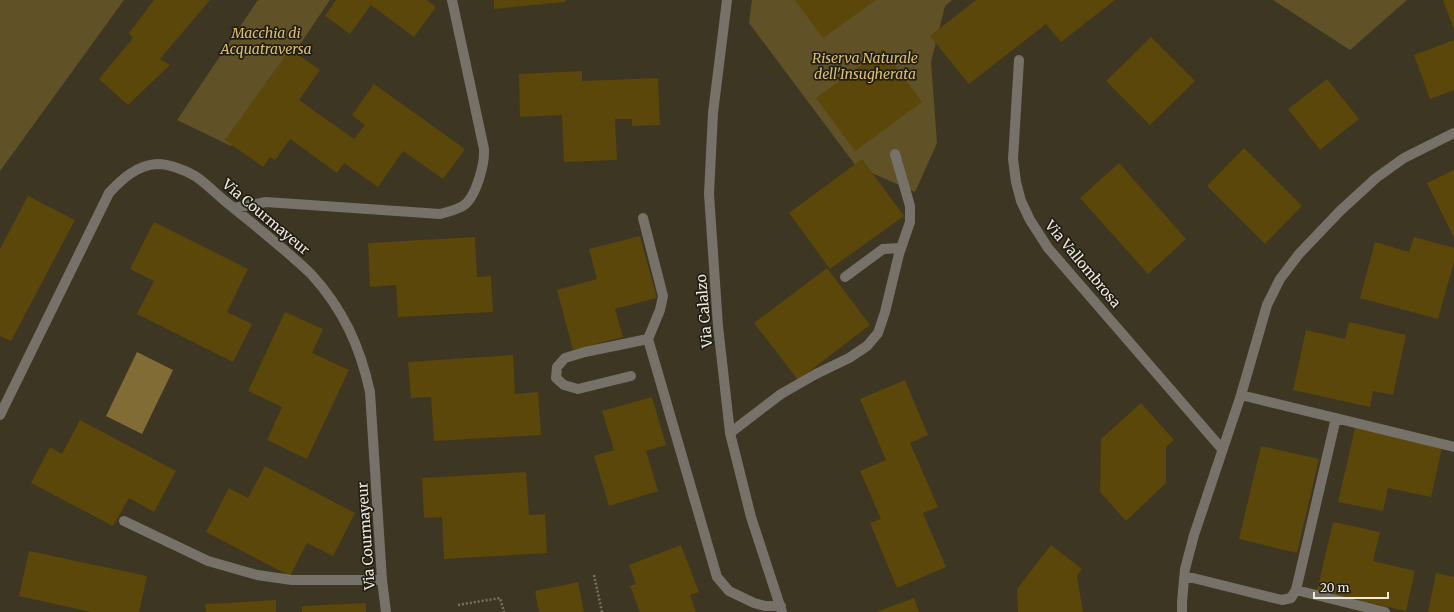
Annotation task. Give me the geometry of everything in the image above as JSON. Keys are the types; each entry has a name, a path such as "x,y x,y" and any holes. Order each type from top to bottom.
{"street":[{"path":"234,208 266,202 440,214 464,205 473,195 485,158 452,0"},
{"name":"Via Calalzo","path":"727,0 713,113 709,194 718,326 730,433 751,517 781,609"},
{"name":"Via Vallombrosa","path":"1019,60 1013,159 1018,191 1030,220 1048,248 1222,449"},
{"path":"1182,612 1184,576 1194,535 1241,394 1267,305 1280,278 1288,266 1340,211 1376,178 1404,158 1454,133"},
{"path":"730,433 781,394 816,374 849,358 867,346 878,333 886,312 901,248 910,222 910,206 895,154"},
{"name":"Via Courmayeur","path":"0,415 109,193 120,181 131,173 144,167 157,164 168,166 195,176 311,274 324,288 336,305 354,339 366,374 370,392 382,580 386,612"},
{"path":"643,218 663,296 660,310 648,339 717,577 729,592 754,603 781,609"},
{"path":"845,276 882,249 901,248"},
{"path":"631,376 578,389 564,385 556,378 557,367 565,358 585,352 648,339"},
{"path":"1241,394 1454,447"},
{"path":"1184,576 1282,600 1291,598 1296,590 1336,418"},
{"path":"124,521 208,561 257,575 292,580 382,580"},
{"path":"1296,590 1385,612"}],"path":[{"path":"594,575 602,612"},
{"path":"458,606 500,598 504,612"}],"green space":[{"path":"0,0 124,0 0,171"},
{"name":"Macchia di Acquatraversa","path":"258,0 330,0 231,146 177,120"},
{"name":"Riserva Naturale dell'Insugherata","path":"752,0 952,0 945,6 931,62 937,143 915,192 856,166 749,23"},
{"path":"1273,0 1407,0 1350,50"}],"shaded area":[{"path":"137,352 173,370 142,434 106,416"}],"building":[{"path":"154,0 210,0 160,59 170,65 128,105 99,79 133,38 129,33"},
{"path":"336,0 427,0 436,7 414,37 371,5 350,34 325,16"},
{"path":"494,0 565,0 565,2 494,9"},
{"path":"795,0 876,0 823,38"},
{"path":"976,0 1115,0 1061,42 1046,24 969,84 930,36"},
{"path":"1443,0 1454,0 1454,30"},
{"path":"1151,37 1195,81 1150,125 1106,81"},
{"path":"1454,40 1454,90 1430,99 1414,55"},
{"path":"290,49 320,70 299,100 354,139 365,125 352,115 374,84 465,149 443,179 403,151 378,187 344,163 337,173 290,139 275,160 270,157 263,167 225,140"},
{"path":"883,49 922,102 855,151 816,98"},
{"path":"582,71 582,81 658,78 660,125 632,126 632,119 615,119 617,160 564,162 562,115 520,117 519,74"},
{"path":"1327,79 1359,119 1320,150 1288,109"},
{"path":"1244,148 1302,206 1265,244 1207,186"},
{"path":"862,159 904,216 830,269 789,213"},
{"path":"1119,163 1186,239 1148,274 1080,198"},
{"path":"1454,170 1454,238 1427,183"},
{"path":"28,196 75,220 11,341 0,336 0,249"},
{"path":"154,222 248,269 227,312 252,324 233,362 137,314 154,281 130,269"},
{"path":"640,236 657,298 615,309 623,337 573,350 557,290 597,279 589,249"},
{"path":"475,237 477,277 491,276 493,312 398,317 396,285 370,287 368,243"},
{"path":"1414,237 1454,248 1454,262 1438,319 1360,298 1375,242 1409,252"},
{"path":"827,268 870,325 798,380 754,323"},
{"path":"285,312 323,329 312,353 349,370 307,459 267,440 282,407 248,391"},
{"path":"1349,322 1406,335 1393,395 1373,391 1370,407 1293,390 1306,330 1345,339"},
{"path":"513,355 515,394 538,392 541,435 434,441 431,397 411,398 408,362"},
{"path":"905,380 928,435 910,443 938,507 923,513 946,567 897,588 870,523 881,519 860,471 886,460 860,399"},
{"path":"652,397 666,445 646,451 658,491 609,506 594,456 614,450 602,411"},
{"path":"1141,403 1174,440 1166,447 1166,483 1126,521 1100,492 1101,439"},
{"path":"80,420 176,471 154,512 129,498 113,526 31,483 50,447 62,454"},
{"path":"1355,428 1442,448 1431,497 1388,488 1383,511 1338,502"},
{"path":"1261,446 1319,459 1297,553 1239,539"},
{"path":"265,466 355,513 333,556 307,543 290,576 206,532 229,488 248,498"},
{"path":"526,472 529,515 545,514 547,553 444,559 442,517 424,518 422,478"},
{"path":"1333,522 1380,532 1373,561 1415,571 1406,611 1317,591"},
{"path":"681,545 699,592 690,595 696,612 640,612 630,586 636,584 629,565"},
{"path":"1051,545 1082,569 1077,576 1083,612 1018,612 1017,589"},
{"path":"29,551 147,576 139,612 91,612 19,596"},
{"path":"1436,573 1454,577 1454,612 1428,612"},
{"path":"578,582 584,612 539,612 535,591"},
{"path":"914,598 919,612 876,612"},
{"path":"276,600 276,612 206,612 205,604"},
{"path":"366,603 366,612 302,612 302,606"}]}
